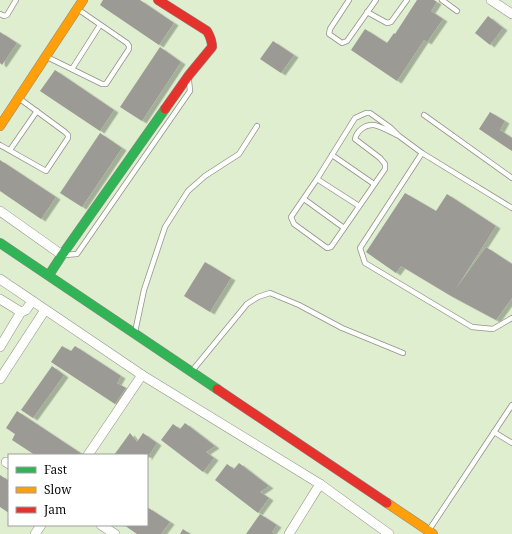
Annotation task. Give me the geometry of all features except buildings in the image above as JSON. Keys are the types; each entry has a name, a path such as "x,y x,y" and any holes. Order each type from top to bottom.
{"street":[{"path":"0,126 84,0"},
{"path":"48,275 189,75 212,47 211,36 207,32 158,0"},
{"path":"491,0 512,14"},
{"path":"0,211 62,255"},
{"path":"0,243 431,532"},
{"path":"0,279 142,375 320,484 389,534"},
{"path":"0,299 22,312"},
{"path":"0,347 22,312 26,310 32,301"},
{"path":"0,379 46,310"},
{"path":"89,454 142,375"},
{"path":"289,534 320,484"},
{"path":"34,534 40,526"},
{"path":"103,526 115,534"}],"lane":[{"path":"0,14 4,16 7,15 16,0"},
{"path":"349,0 330,29 329,34 342,43 347,41 376,0"},
{"path":"367,12 387,23 391,22 407,0"},
{"path":"442,0 457,11"},
{"path":"46,56 104,85 106,84 129,49 129,46 127,43 77,9"},
{"path":"72,69 100,24"},
{"path":"0,145 44,171 47,170 68,138 68,135 18,98"},
{"path":"10,150 37,111"},
{"path":"399,136 375,125 363,128 356,134 355,139 380,158 385,164 385,169 331,247 327,248 294,224 291,217 317,179 355,118 366,113 370,113 422,153 512,208"},
{"path":"424,115 512,178"},
{"path":"135,334 144,290 165,227 188,191 205,176 239,154 257,126"},
{"path":"422,153 360,248 365,263 472,327 493,329 512,318"},
{"path":"332,155 374,184"},
{"path":"317,179 359,206"},
{"path":"304,199 344,228"},
{"path":"192,372 247,304 258,297 270,293 299,305 342,328 402,353"},
{"path":"431,532 512,405"},
{"path":"494,432 512,443"}],"green space":[{"path":"0,0 512,0 512,534 0,534"}],"traffic: fast":[{"path":"49,275 165,109"},
{"path":"0,243 217,389"}],"traffic: slow":[{"path":"0,126 83,0"},
{"path":"387,503 433,534"}],"traffic: jam":[{"path":"158,0 207,31 212,45 165,109"},
{"path":"217,389 387,503"}]}
